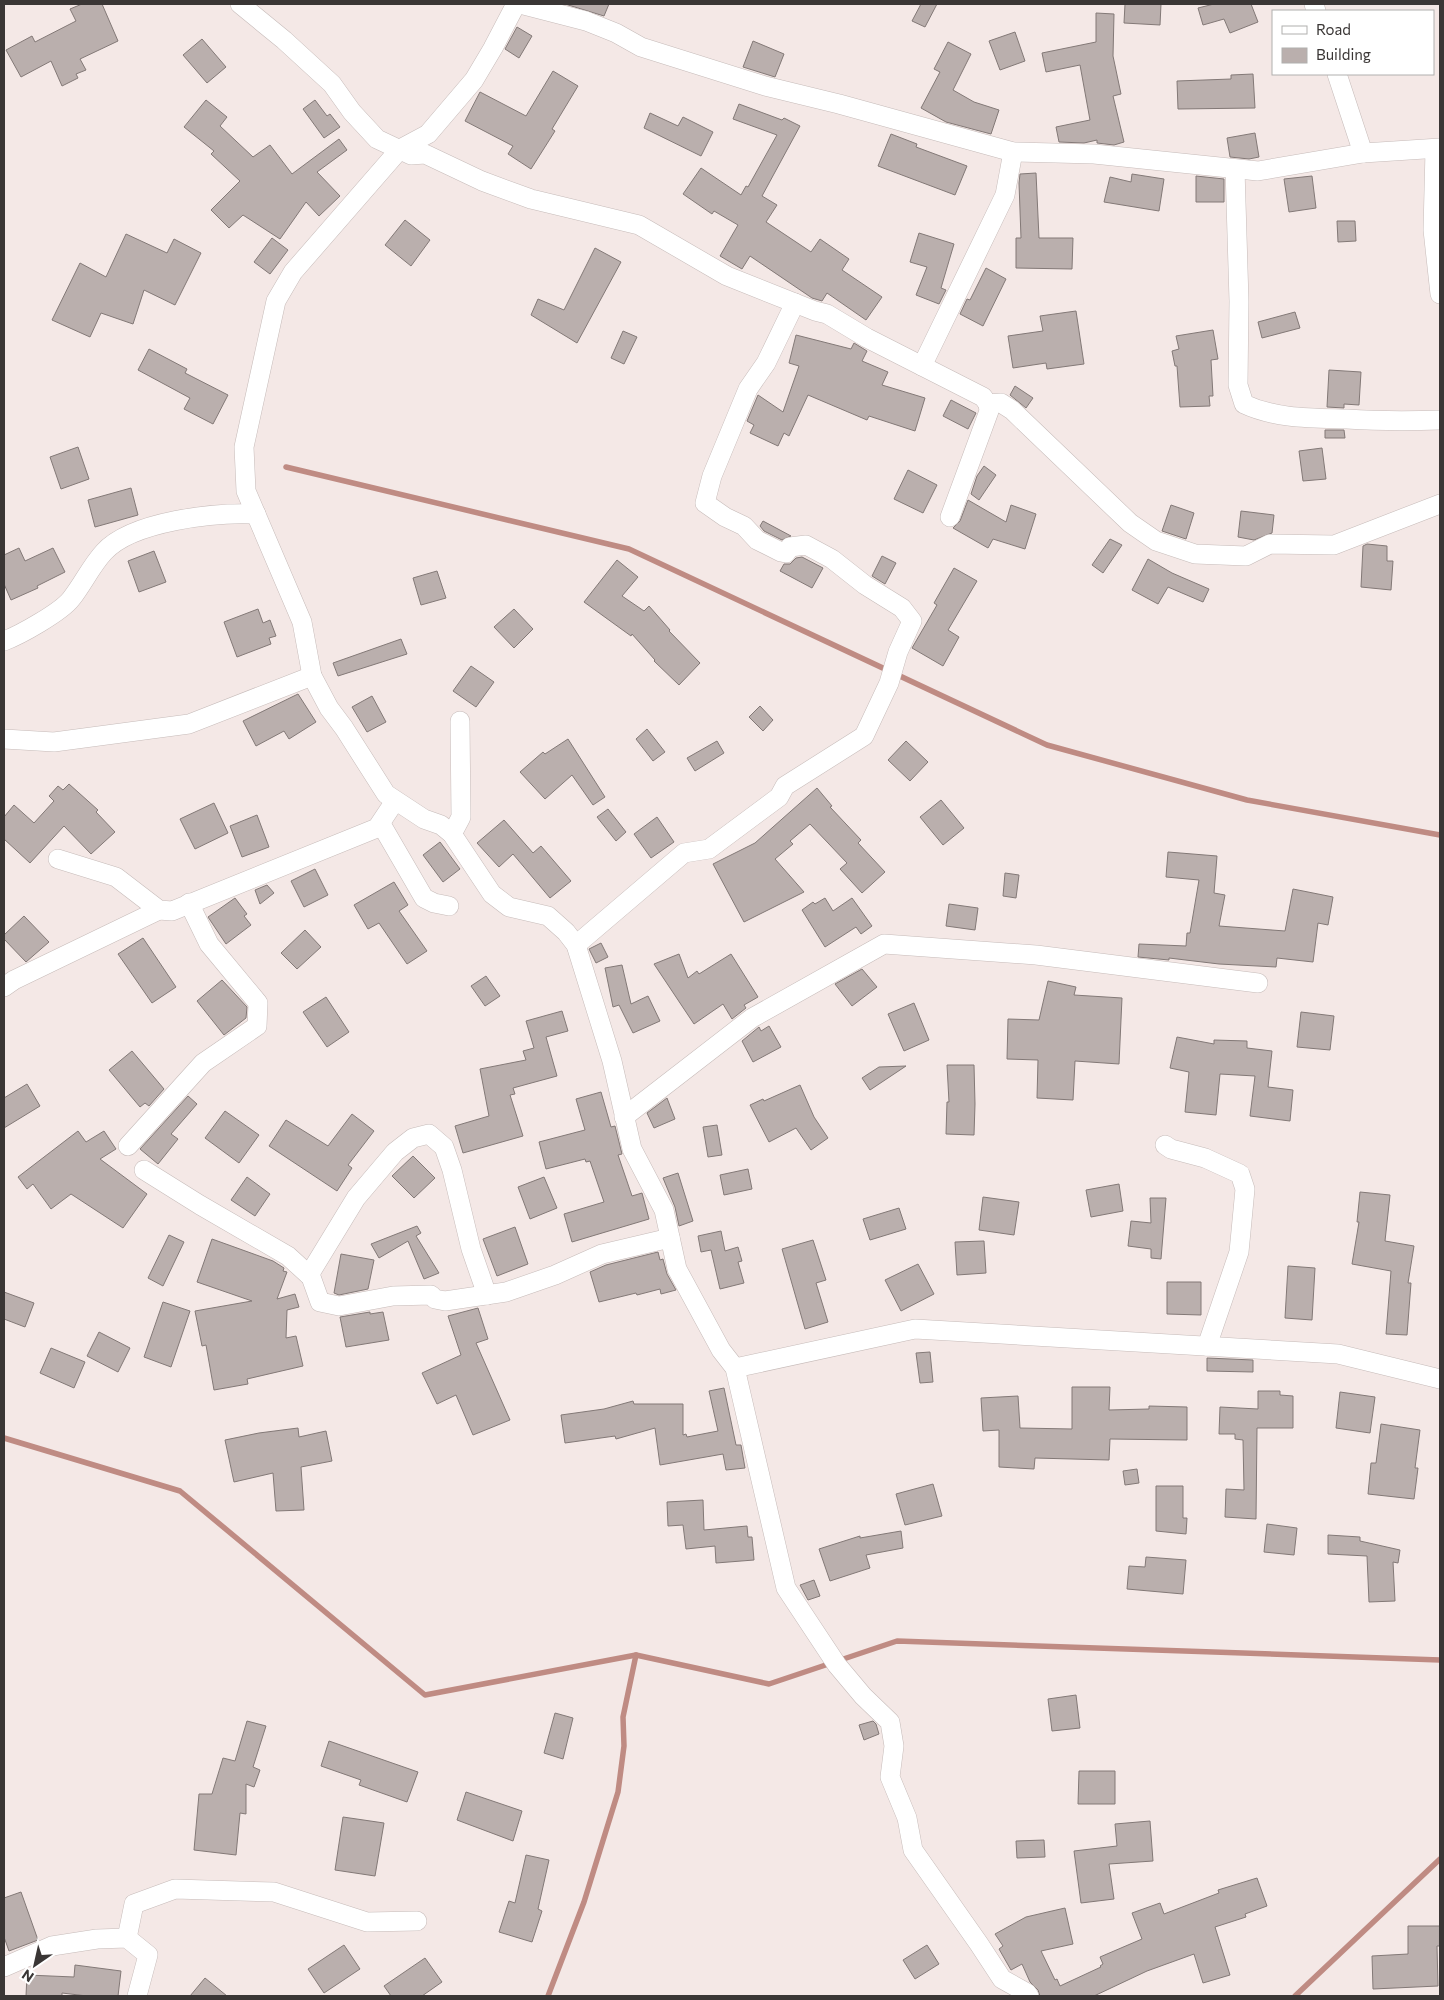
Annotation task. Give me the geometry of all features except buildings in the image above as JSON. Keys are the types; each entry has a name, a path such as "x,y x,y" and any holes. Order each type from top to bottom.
{"street":[{"path":"240,4 284,40 332,84 352,112 377,140 411,155 425,154 482,181 531,199 638,225 727,276 827,314 867,338 983,397 988,404 989,411 950,517"},
{"path":"516,4 494,48 474,80 428,134 400,149 293,272 276,301 244,447 246,491 302,622 312,676 329,708 386,794 424,819 441,825 452,834 492,894 509,907 548,916 566,932 576,945 612,1060 632,1150 664,1210 677,1269 721,1350 735,1368 786,1588 837,1665 863,1696 890,1722 894,1746 890,1777 907,1818 913,1850 1002,1979 1029,1996"},
{"path":"520,4 586,21 616,33 640,47 765,86 839,104 1013,152 1094,154 1258,171 1363,152 1438,149 1433,230 1440,294"},
{"path":"1337,75 1363,152"},
{"path":"922,366 1005,195 1013,152"},
{"path":"1235,169 1239,301 1238,385 1244,404 1272,414 1320,419 1378,421 1440,420"},
{"path":"576,945 684,853 710,849 779,797 786,786 864,736 889,683 898,652 912,621 902,608 865,585 832,559 806,545 790,547 786,553 781,552 757,540 744,526 725,517 705,503 712,476 748,388 766,363 795,303"},
{"path":"988,404 1001,403 1012,410 1130,523 1156,541 1195,554 1246,556 1270,544 1334,545 1440,504"},
{"path":"4,641 22,634 70,601 104,551 124,536 172,521 232,513 256,514"},
{"path":"4,739 54,742 189,724 312,676"},
{"path":"452,834 461,817 460,721"},
{"path":"4,988 14,980 158,910 172,911 377,828 382,824 395,801"},
{"path":"382,824 424,898 434,903 449,906"},
{"path":"58,859 116,877 158,910"},
{"path":"128,1146 204,1063 257,1026 258,1003 209,944 189,903"},
{"path":"624,1117 752,1018 884,944 1036,955 1258,983"},
{"path":"309,1275 356,1198 395,1152 414,1138 428,1134 444,1147 452,1170 471,1249 488,1295"},
{"path":"1166,1145 1171,1149 1206,1158 1240,1174 1245,1189 1239,1252 1207,1346"},
{"path":"144,1170 288,1256 309,1275 320,1302 339,1306 393,1296 431,1295 434,1299 445,1301 506,1292 555,1275 602,1254 670,1238"},
{"path":"735,1368 915,1329 1338,1354 1440,1379"},
{"path":"126,1938 134,1904 175,1889 274,1892 367,1922 417,1921"},
{"path":"4,1967 52,1946 97,1938 126,1938 148,1955 138,1996"}],"waterway":[{"path":"286,467 629,549 1047,745 1247,800 1440,835"},
{"path":"4,1438 180,1491 425,1695 636,1655 769,1684 897,1641 1440,1660"},
{"path":"548,1996 584,1902 618,1792 624,1746 623,1717 636,1655"},
{"path":"1295,1996 1440,1859"}]}
